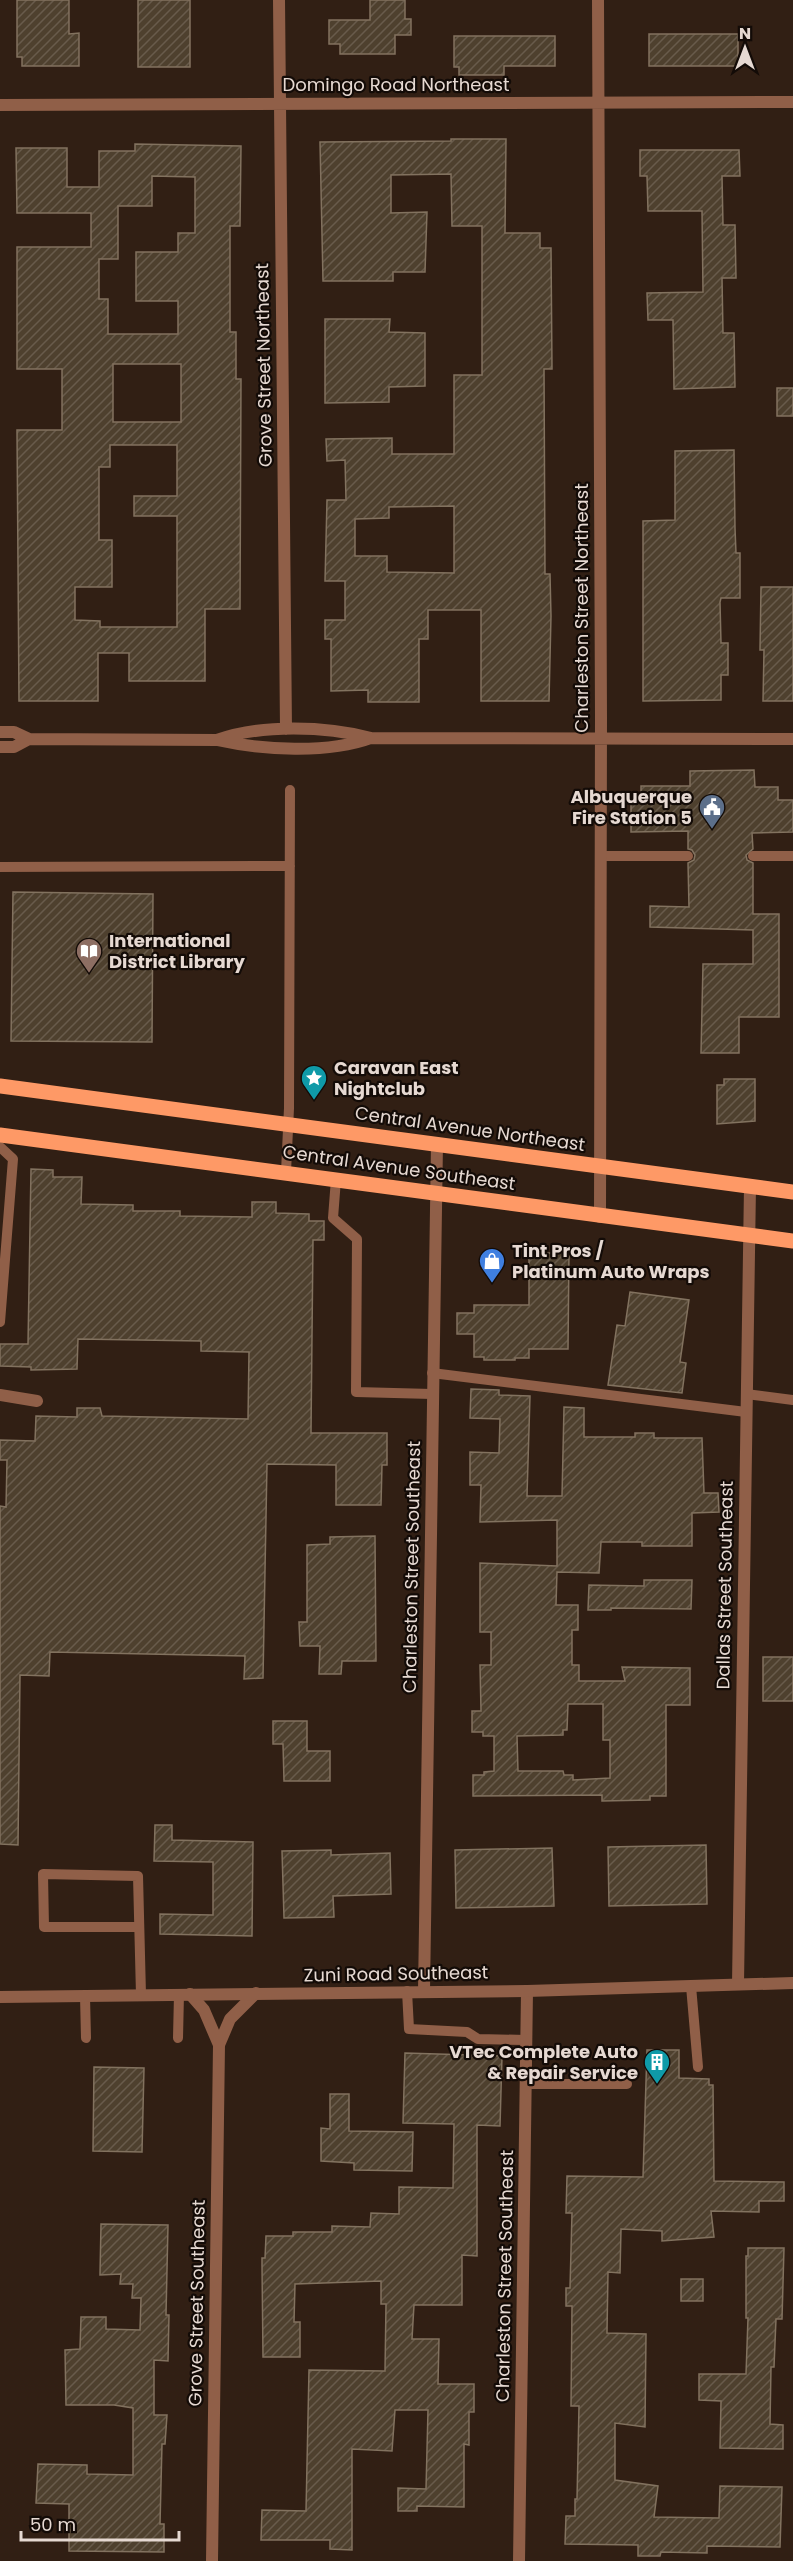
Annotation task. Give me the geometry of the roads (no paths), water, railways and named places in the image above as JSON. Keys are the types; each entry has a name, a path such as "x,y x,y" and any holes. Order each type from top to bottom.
{"main road":[{"name":"Central Avenue Northeast","path":"0,1086 793,1192"},
{"name":"Central Avenue Southeast","path":"0,1135 793,1241"}],"street":[{"name":"Grove Street Northeast","path":"279,0 286,729"},
{"name":"Charleston Street Northeast","path":"598,0 600,1216"},
{"name":"Domingo Road Northeast","path":"0,105 793,102"},
{"path":"217,740 238,732 286,729 350,732 371,738 793,739"},
{"path":"0,732 14,732 29,739 217,740 288,748 350,746 371,738"},
{"path":"0,747 14,747 29,739"},
{"name":"Charleston Street Southeast","path":"424,1991 437,1144"},
{"name":"Dallas Street Southeast","path":"738,1984 750,1186"},
{"path":"0,1395 37,1401"},
{"name":"Zuni Road Southeast","path":"0,1997 527,1990 793,1983"},
{"name":"Charleston Street Southeast","path":"519,2561 527,1990"},
{"name":"Grove Street Southeast","path":"212,2561 219,2045 230,2019 256,1993"},
{"name":"Grove Street Southeast","path":"184,1994 204,2010 219,2045"}],"lane":[{"path":"286,1172 289,1124 290,789"},
{"path":"601,856 688,856"},
{"path":"753,856 793,856"},
{"path":"0,867 290,866"},
{"path":"0,1135 0,1145 13,1159 2,1322 0,1322"},
{"path":"0,1177 12,1178"},
{"path":"336,1179 333,1218 357,1239 356,1392 432,1394"},
{"path":"432,1372 746,1412"},
{"path":"746,1394 793,1400"},
{"path":"139,1927 44,1927 43,1874 138,1875 141,1995"},
{"path":"691,1986 698,2067"},
{"path":"407,1991 409,2029 467,2032 478,2039 526,2040"},
{"path":"178,2038 184,1994"},
{"path":"85,1996 86,2038"},
{"path":"526,2084 627,2084"}],"place":[{"name":"Albuquerque Fire Station 5","path":"712,830"},
{"name":"International District Library","path":"89,974"},
{"name":"Caravan East Nightclub","path":"314,1101"},
{"name":"Tint Pros / Platinum Auto Wraps","path":"492,1284"},
{"name":"VTec Complete Auto & Repair Service","path":"657,2085"}]}
